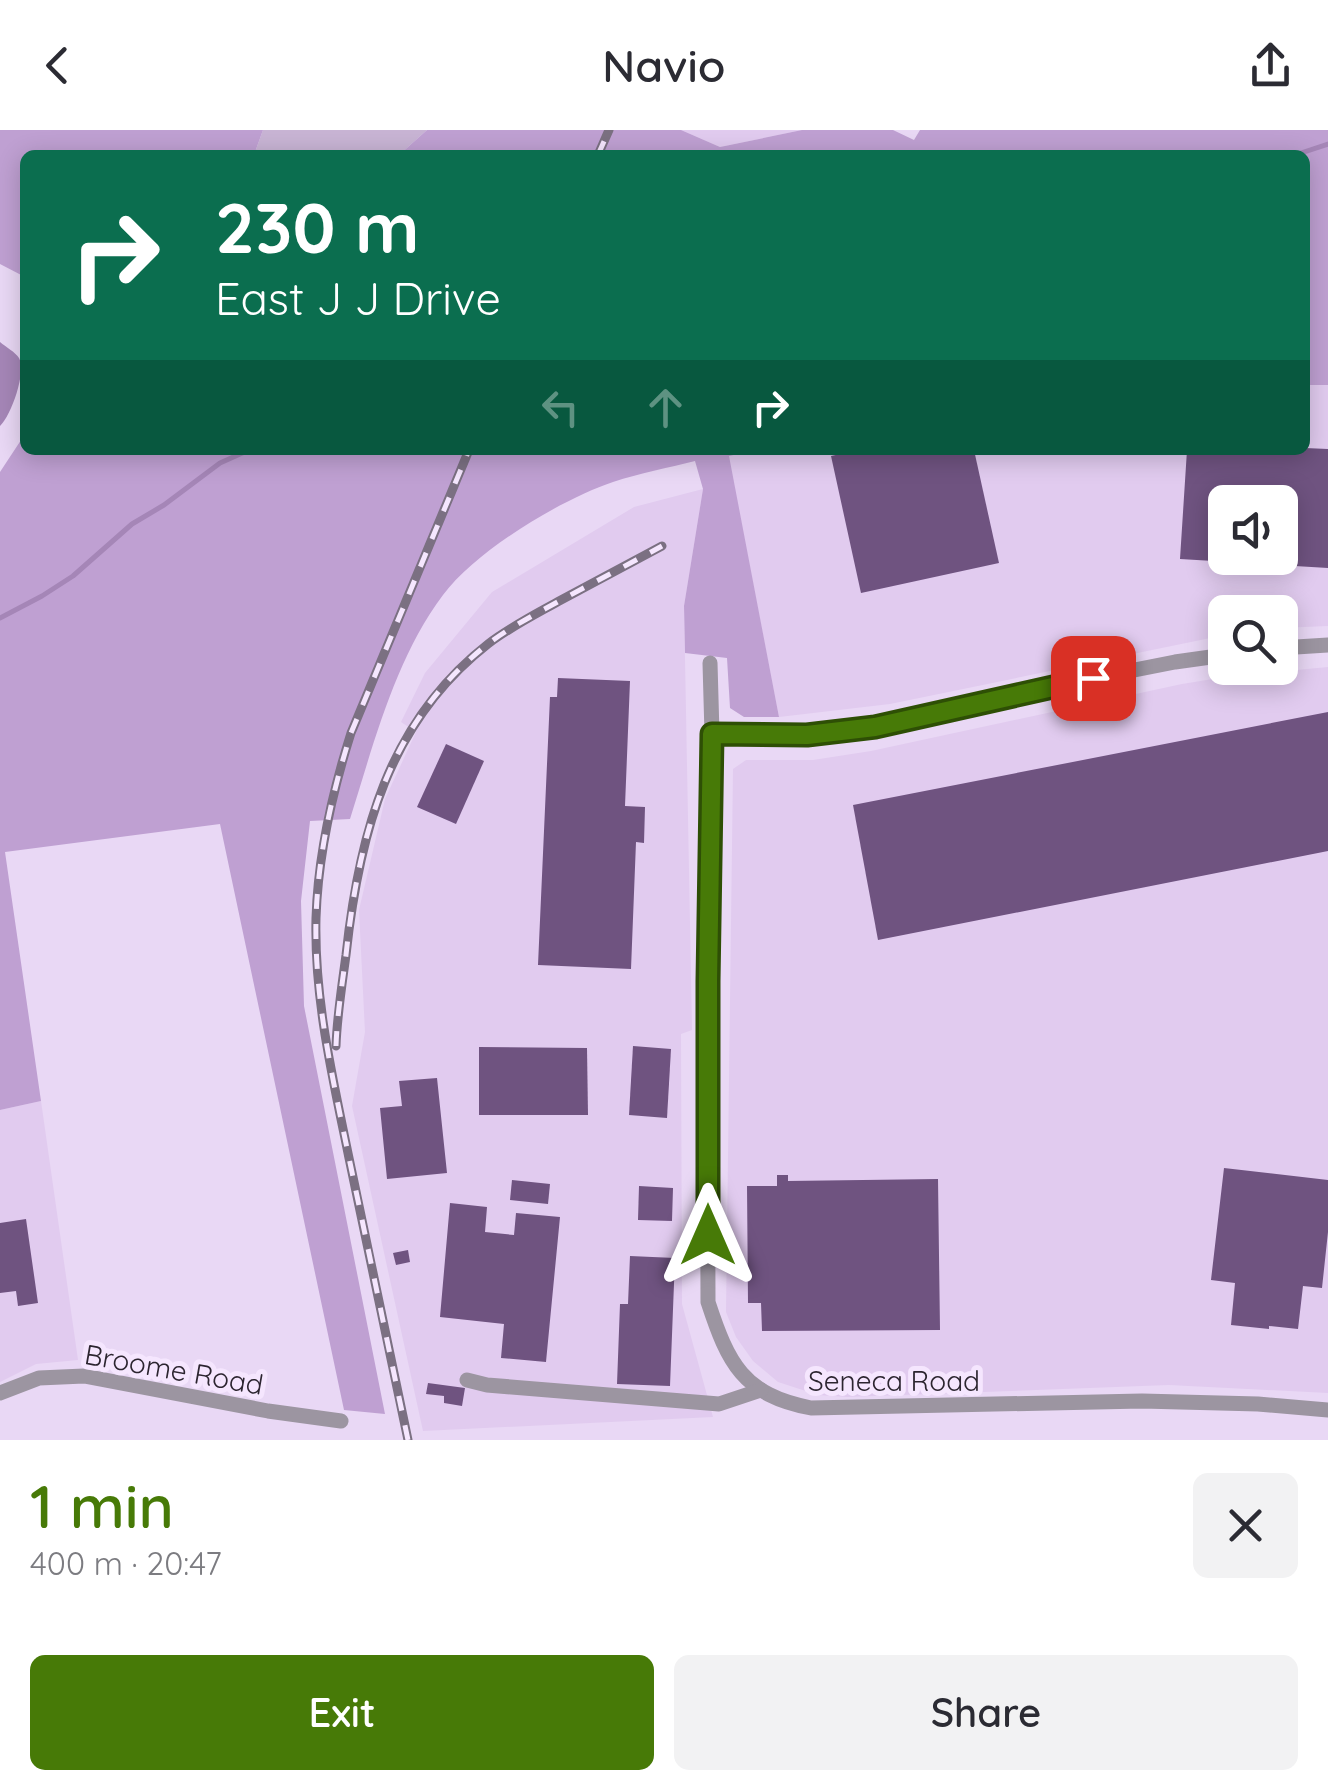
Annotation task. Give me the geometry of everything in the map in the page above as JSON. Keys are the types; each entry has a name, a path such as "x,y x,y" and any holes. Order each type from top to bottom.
{"street":[{"path":"1298,647 1328,645"},
{"path":"712,734 807,735 875,727 1033,690 1208,658"},
{"path":"710,663 708,1302 722,1344 742,1375 761,1390"},
{"name":"Broome Road","path":"0,1392 39,1378 84,1376 249,1408 341,1421"},
{"path":"467,1380 487,1386 720,1404 761,1390"},
{"name":"Seneca Road","path":"761,1390 784,1403 811,1408 1142,1401 1328,1410"}],"shaded area":[{"path":"0,130 263,130 256,150 20,150 20,274 0,264"},
{"path":"263,130 427,130 405,150 256,150"},
{"path":"427,130 681,130 720,147 802,130 893,130 914,140 920,130 1328,130 1328,385 1310,385 1310,150 405,150"},
{"path":"681,130 802,130 720,147"},
{"path":"0,342 19,358 20,378 13,404 0,426"},
{"path":"1310,385 1328,385 1328,626 1298,627 1298,595 1208,595 1208,639 890,704 779,717 728,455 1310,455"},
{"path":"20,442 20,455 734,455 729,456 779,717 744,717 730,708 727,658 685,653 684,606 703,489 695,461 592,490 521,528 476,561 443,595 412,646 377,732 350,819 310,821 301,901 304,1006 385,1414 344,1410 220,824 5,852 41,1101 0,1110 0,472"},
{"path":"703,489 684,606 692,1030 681,1034 682,1304 713,1417 423,1431 352,1106 365,1032 359,910 385,799 416,732 401,722 425,673 492,592 634,507"},
{"path":"1328,667 1328,1393 1169,1385 847,1397 818,1395 778,1382 753,1361 736,1337 726,1312 733,769 746,760 813,760 871,751 1208,680 1208,685 1298,685 1298,670"},
{"path":"41,1101 78,1360 36,1364 0,1382 0,1110"}],"building":[{"path":"1310,448 1328,449 1328,568 1298,566 1298,485 1208,485 1208,561 1180,559 1187,455 1310,455"},
{"path":"975,455 999,563 861,593 831,456"},
{"path":"558,678 630,681 625,806 645,807 644,843 636,842 631,969 538,965 550,697 557,697"},
{"path":"1328,712 1328,851 878,940 853,805"},
{"path":"446,744 484,761 456,824 417,807"},
{"path":"633,1046 671,1049 667,1118 629,1115"},
{"path":"479,1047 587,1048 588,1115 479,1115"},
{"path":"437,1078 447,1173 387,1179 380,1108 402,1106 399,1081"},
{"path":"1224,1168 1328,1180 1322,1288 1303,1286 1298,1329 1231,1325 1235,1283 1211,1280"},
{"path":"777,1175 788,1175 788,1181 938,1179 940,1330 762,1331 761,1303 748,1303 747,1186 777,1186"},
{"path":"512,1180 550,1184 548,1204 510,1200"},
{"path":"639,1186 673,1188 672,1221 638,1220"},
{"path":"450,1203 487,1207 485,1232 514,1235 516,1213 560,1217 546,1362 501,1358 504,1324 440,1317"},
{"path":"26,1219 38,1303 18,1306 16,1291 0,1293 0,1223"},
{"path":"408,1250 410,1262 396,1265 393,1253"},
{"path":"630,1256 675,1258 670,1386 617,1384 620,1304 628,1304"},
{"path":"428,1383 465,1388 462,1406 444,1403 444,1396 426,1394"}],"waterway":[{"path":"1310,150 1328,144"},
{"path":"0,618 73,576 132,524 220,463 238,455"}],"railway":[{"path":"600,150 609,130"},
{"path":"408,1440 326,1039 316,949 317,894 327,824 351,733 467,455"},
{"path":"336,1046 352,910 370,824 384,783 425,708 454,675 496,638 662,546"}],"route":[{"path":"708,1235 712,734 807,735 875,727 1093,678"}]}
